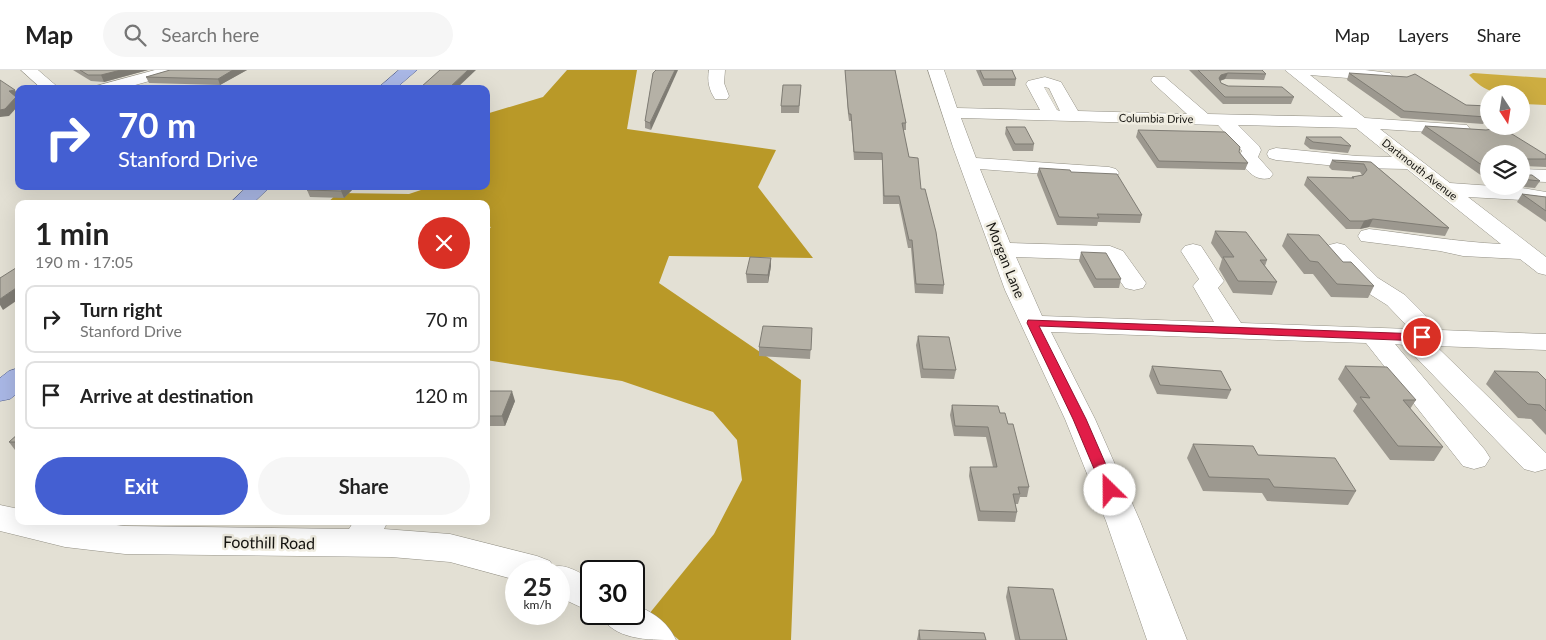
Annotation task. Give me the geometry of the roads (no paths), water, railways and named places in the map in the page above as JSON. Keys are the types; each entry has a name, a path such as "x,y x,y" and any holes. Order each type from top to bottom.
{"main road":[{"path":"390,85 409,70"},
{"path":"244,200 256,190"},
{"path":"0,392 15,380"}],"street":[{"path":"29,70 47,85"},
{"path":"117,85 173,70"},
{"path":"717,70 715,77 721,96"},
{"name":"Morgan Lane","path":"936,70 1001,250 1032,323 1080,419 1123,521 1166,640"},
{"path":"1300,70 1404,77"},
{"name":"Dartmouth Avenue","path":"1293,79 1316,88 1540,262"},
{"path":"1159,80 1169,91 1191,105 1203,119"},
{"path":"1052,116 1034,84 1045,82 1055,85 1072,116"},
{"name":"Columbia Drive","path":"950,113 1222,120 1356,118"},
{"path":"1356,118 1447,113"},
{"path":"1356,118 1480,130"},
{"path":"1222,120 1252,150 1248,158 1262,174"},
{"path":"1276,154 1357,162 1546,198"},
{"path":"968,163 1109,173"},
{"path":"1327,177 1480,174"},
{"path":"1530,175 1546,176"},
{"path":"1369,236 1440,244 1540,262"},
{"path":"1001,250 1110,253 1115,256 1134,283"},
{"path":"1337,250 1369,283 1396,300 1422,337 1536,461"},
{"path":"1193,251 1212,281 1205,286 1232,330"},
{"path":"1032,323 1546,342"},
{"path":"1372,335 1474,458"},
{"name":"Foothill Road","path":"0,518 15,521"},
{"name":"Foothill Road","path":"30,525 65,533 125,540 365,532 391,543 450,548 505,563"},
{"path":"637,625 656,640"}]}
